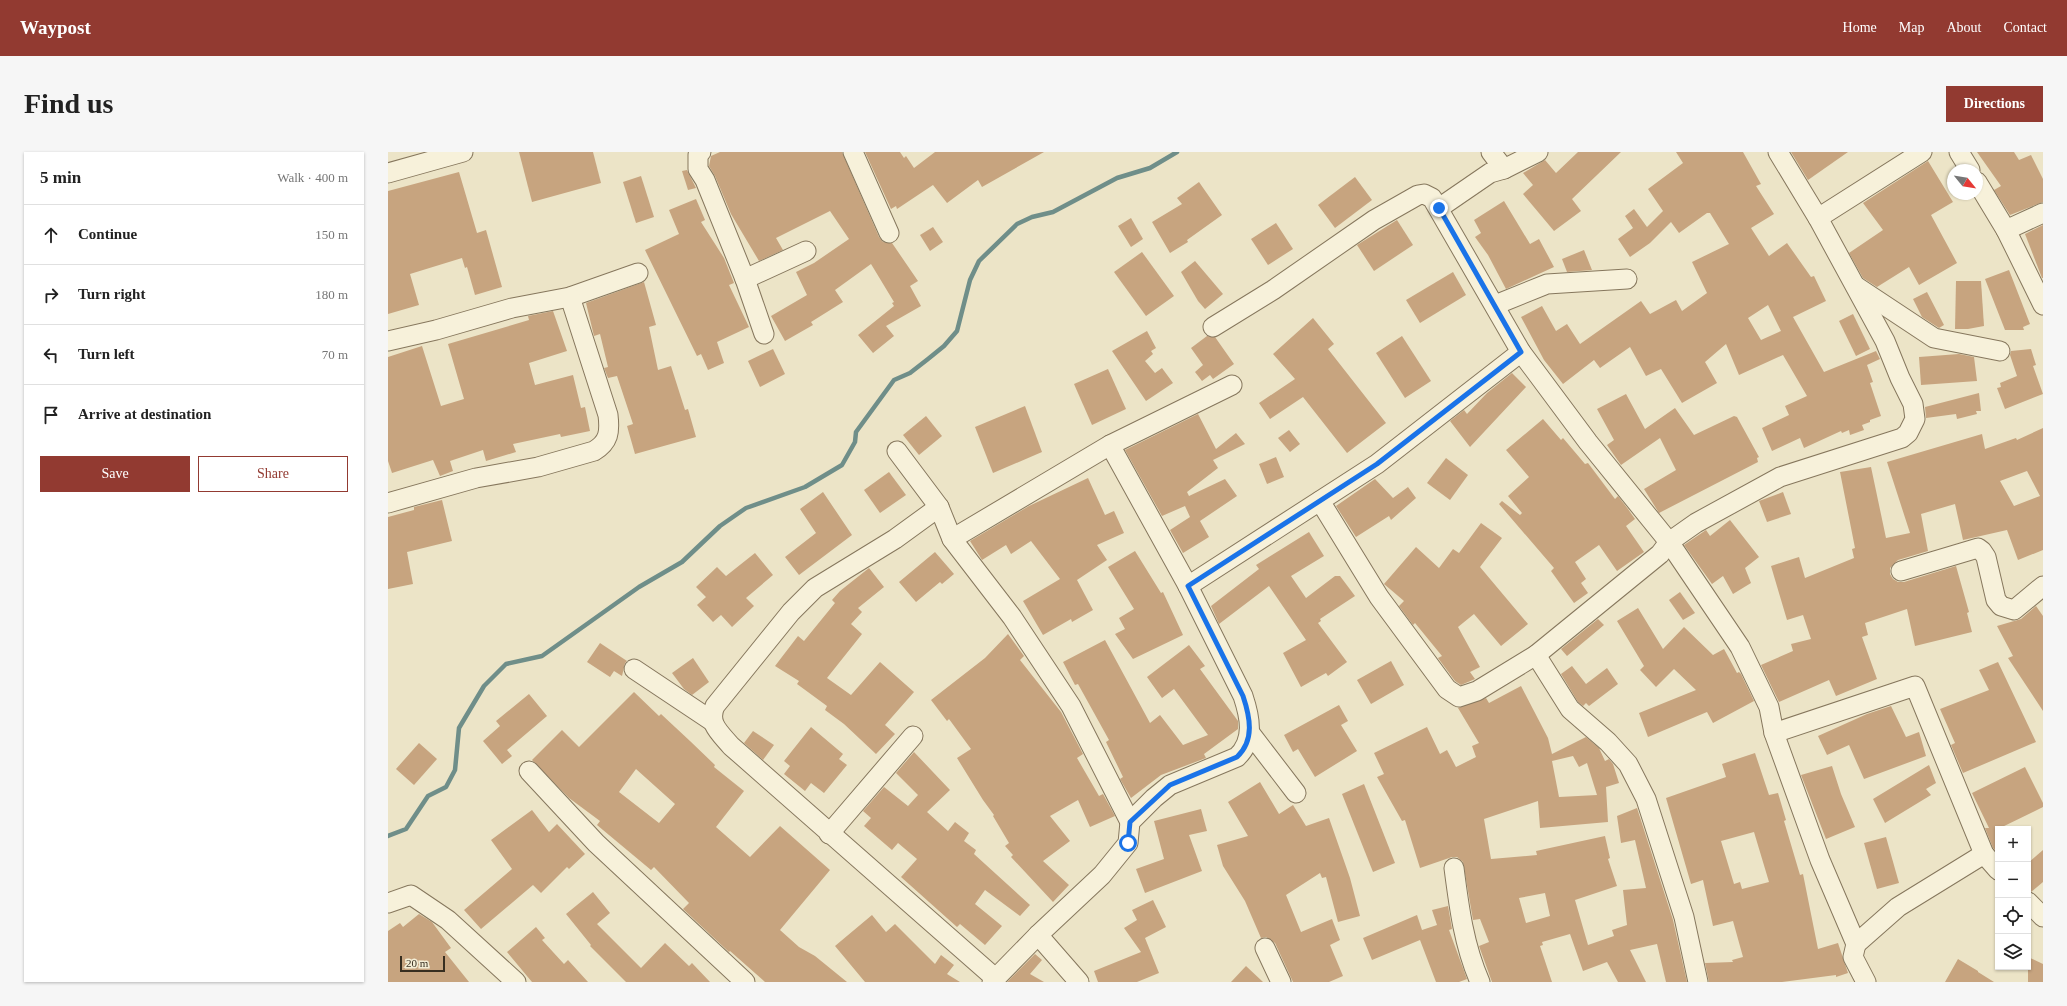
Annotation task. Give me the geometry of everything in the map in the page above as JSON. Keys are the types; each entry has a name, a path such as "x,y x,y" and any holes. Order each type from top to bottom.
{"street":[{"path":"388,173 463,152"},
{"path":"701,152 698,155 698,169 745,279 764,334"},
{"path":"853,152 889,233"},
{"path":"1491,152 1504,169"},
{"path":"1439,208 1490,173 1504,169 1538,152"},
{"path":"1320,502 1378,597 1447,689 1455,696 1459,697 1477,691 1536,655 1660,554 1669,542 1722,508 1780,477 1902,438 1908,433 1916,419 1913,404 1900,378 1885,341 1818,218 1778,152"},
{"path":"1818,218 1922,152"},
{"path":"1959,152 1966,164"},
{"path":"1983,192 2006,230 2043,305"},
{"path":"1213,327 1273,290 1374,220 1410,199 1424,194 1432,198 1521,352 1588,442 1669,542 1740,647 1769,707 1774,733 1820,860 1856,944 1854,957 1866,982"},
{"path":"2006,230 2043,213"},
{"path":"745,279 806,251"},
{"path":"388,341 436,330 512,308 570,297 638,272"},
{"path":"1495,305 1547,284 1627,279"},
{"path":"1855,286 1934,338 2000,351"},
{"path":"388,503 476,478 538,467 594,451 602,446 609,434 608,415 570,297"},
{"path":"1188,586 1377,464 1521,352"},
{"path":"952,539 1110,445 1232,385"},
{"path":"1110,445 1188,586 1243,696 1249,712 1250,733 1244,750 1237,757 1170,785 1130,822"},
{"path":"634,669 712,720 732,746 994,980 1038,934 1102,875 1128,843 1130,822 1071,706 1012,617 952,539 939,507 897,451"},
{"path":"712,720 712,713 715,706 791,612 815,588 895,539 939,507"},
{"path":"1901,572 1978,548 1986,557 1996,600 2002,606 2014,610 2043,586"},
{"path":"1536,655 1570,709 1608,742 1628,764 1646,799 1684,917 1698,982"},
{"path":"1774,733 1915,686 1984,854 1995,867"},
{"path":"1250,733 1296,793"},
{"path":"830,834 912,736"},
{"path":"530,771 596,843 745,982"},
{"path":"1856,944 1898,907 1984,854"},
{"path":"1454,868 1461,915 1470,956 1480,982"},
{"path":"388,903 411,895 448,920 516,982"},
{"path":"2031,905 2043,917"},
{"path":"1038,934 1079,982"},
{"path":"1264,948 1281,982"}],"building":[{"path":"519,152 593,152 601,183 532,202"},
{"path":"720,152 842,152 879,237 883,242 892,243 918,281 910,286 921,306 886,326 894,336 873,353 858,335 894,306 892,303 894,302 871,264 835,290 843,302 811,322 813,325 785,341 771,316 807,295 796,272 814,263 849,239 830,211 776,238 783,250 759,261 731,214 715,176 709,166 711,156"},
{"path":"865,152 900,152 904,158 906,156 914,168 935,152 1044,152 982,187 978,180 947,203 933,185 897,209 896,206 891,209"},
{"path":"1578,152 1621,152 1572,199 1581,211 1554,231 1523,194 1533,185 1523,173 1545,160 1556,173"},
{"path":"1676,152 1743,152 1761,184 1756,186 1774,214 1751,228 1769,256 1787,243 1811,277 1814,276 1826,301 1793,317 1824,372 1876,351 1880,359 1867,365 1873,382 1870,383 1881,416 1862,425 1864,430 1850,435 1849,430 1842,433 1841,431 1804,448 1800,438 1772,451 1762,428 1789,415 1785,406 1807,396 1783,355 1739,375 1726,344 1705,362 1717,383 1682,403 1661,369 1646,376 1630,347 1600,368 1594,360 1563,384 1544,360 1521,317 1542,306 1556,331 1567,324 1580,344 1641,301 1650,314 1676,300 1682,311 1707,293 1692,262 1729,244 1710,213 1707,213 1679,233 1671,222 1650,243 1630,257 1618,239 1633,228 1625,216 1634,209 1647,227 1663,211 1648,189 1683,163","holes":["1768,305 1781,331 1761,340 1748,318"]},
{"path":"1791,152 1848,152 1808,180"},
{"path":"1977,152 2014,152 2019,160 2031,155 2043,179 2043,202 2010,215 1994,190 2001,186"},
{"path":"1928,161 1947,192 1947,200 1952,200 1953,202 1931,215 1957,263 1919,285 1909,267 1877,287 1863,278 1849,253 1883,230 1863,203"},
{"path":"687,170 696,188 688,190 682,171"},
{"path":"459,172 477,233 486,230 502,287 475,295 467,267 465,268 462,258 410,274 419,305 388,314 388,191"},
{"path":"641,176 654,217 636,223 623,182"},
{"path":"1355,177 1372,200 1335,228 1318,205"},
{"path":"1199,182 1222,215 1187,240 1188,242 1170,253 1152,222 1182,204 1177,198"},
{"path":"696,199 705,220 701,222 724,258 734,283 729,285 749,327 717,342 724,363 708,370 701,354 697,356 645,250 679,234 669,210"},
{"path":"1504,201 1530,244 1539,239 1554,267 1506,289 1488,255 1475,237 1481,233 1474,220"},
{"path":"1131,218 1143,239 1131,247 1118,226"},
{"path":"1397,220 1413,245 1374,271 1357,245"},
{"path":"1276,223 1293,249 1268,265 1251,239"},
{"path":"2043,225 2043,278 2042,278 2025,234"},
{"path":"933,227 943,242 930,251 920,235"},
{"path":"1584,250 1592,270 1567,272 1562,259"},
{"path":"1142,252 1174,296 1146,316 1114,272"},
{"path":"1195,261 1223,294 1205,309 1198,301 1181,272"},
{"path":"2009,270 2030,324 2023,327 2024,330 2005,330 1985,279"},
{"path":"1453,272 1466,295 1420,323 1406,300"},
{"path":"1956,281 1981,281 1984,326 1968,329 1955,329"},
{"path":"644,282 656,325 649,327 658,370 671,366 685,410 688,409 696,437 635,454 627,426 633,424 617,376 608,378 604,368 608,367 600,334 594,336 586,303"},
{"path":"1927,292 1944,325 1939,328 1922,317 1913,299"},
{"path":"553,311 567,351 529,363 535,385 573,375 581,408 585,407 590,431 561,437 560,434 513,444 516,452 486,461 483,450 450,461 453,471 440,476 433,460 392,473 388,461 388,357 422,346 441,406 464,399 448,344 529,320 528,316"},
{"path":"1853,314 1870,349 1856,356 1839,321"},
{"path":"1313,318 1334,344 1328,349 1386,423 1347,453 1303,397 1270,419 1259,403 1295,379 1273,354"},
{"path":"1147,331 1156,348 1151,351 1153,354 1145,361 1155,373 1162,368 1173,383 1146,401 1112,351"},
{"path":"1207,336 1215,337 1234,364 1213,379 1210,375 1202,381 1195,372 1203,365 1191,348"},
{"path":"1402,336 1431,381 1405,398 1376,353"},
{"path":"773,349 785,374 760,387 748,361"},
{"path":"2031,349 2036,365 2033,366 2043,394 2005,409 1997,388 2001,387 2000,383 2017,376 2010,355 2011,351"},
{"path":"1959,354 1974,357 1977,381 1921,385 1919,357"},
{"path":"1108,369 1126,409 1092,425 1074,384"},
{"path":"1512,373 1526,387 1470,447 1450,421 1464,410 1467,414 1487,393"},
{"path":"1979,393 1981,411 1976,411 1977,414 1957,419 1956,414 1926,418 1925,407"},
{"path":"1626,394 1645,429 1675,408 1694,435 1734,416 1737,417 1759,457 1757,458 1758,462 1659,513 1644,489 1676,470 1660,438 1621,465 1607,445 1614,440 1597,409"},
{"path":"1025,406 1042,452 993,473 975,427"},
{"path":"1198,414 1216,449 1236,433 1245,444 1213,460 1218,468 1187,492 1189,496 1225,479 1237,496 1200,521 1209,537 1183,553 1170,530 1190,517 1185,506 1162,516 1125,450"},
{"path":"926,416 942,436 919,455 903,435"},
{"path":"1543,419 1561,440 1563,438 1585,464 1588,463 1615,499 1618,496 1628,509 1635,519 1626,526 1644,552 1617,571 1599,545 1575,562 1586,579 1581,583 1588,593 1574,603 1551,571 1554,568 1499,504 1502,501 1520,515 1522,513 1508,496 1529,477 1506,450"},
{"path":"2043,428 2043,550 2018,560 2007,530 1963,540 1955,504 1921,514 1928,551 1898,560 1890,568 1890,574 1893,579 1898,582 1904,582 1956,566 1969,612 1967,613 1972,632 1915,646 1907,609 1865,623 1868,635 1862,637 1877,679 1836,696 1829,680 1779,702 1761,665 1793,651 1791,644 1811,639 1803,615 1787,620 1771,566 1799,557 1805,578 1854,558 1852,549 1855,548 1840,472 1871,467 1886,538 1910,533 1887,462 1982,434 1985,449 2016,438 2017,440","holes":["2027,471 2040,496 2014,506 2000,481"]},
{"path":"1289,430 1300,444 1290,452 1278,438"},
{"path":"1276,457 1284,477 1267,484 1259,464"},
{"path":"1446,458 1468,475 1450,500 1427,483"},
{"path":"889,472 906,495 880,513 864,490"},
{"path":"1088,478 1105,515 1114,511 1124,533 1097,545 1107,560 1077,580 1093,610 1072,622 1071,619 1043,635 1023,601 1060,579 1031,541 1011,554 1006,545 982,560 970,541 1029,506"},
{"path":"1375,479 1393,498 1408,487 1416,498 1391,520 1389,516 1356,537 1336,506"},
{"path":"823,492 852,535 799,575 785,557 816,533 800,509"},
{"path":"1783,492 1791,514 1767,522 1759,501"},
{"path":"442,500 452,541 407,552 413,584 388,589 388,517 414,510 414,507"},
{"path":"1730,520 1759,557 1745,568 1751,583 1733,594 1723,576 1712,584 1684,545 1706,530 1710,536"},
{"path":"1481,523 1502,538 1480,567 1528,624 1501,646 1474,614 1458,627 1480,667 1470,672 1475,679 1461,685 1455,681 1438,658 1442,656 1415,623 1413,625 1399,606 1404,601 1384,584 1416,547 1439,568 1453,549 1459,553"},
{"path":"1309,532 1324,556 1291,576 1306,598 1335,576 1340,576 1355,596 1320,619 1321,621 1318,623 1347,662 1328,676 1326,673 1301,687 1283,653 1306,640 1269,586 1219,624 1211,606 1259,569 1256,565"},
{"path":"1135,551 1161,593 1163,592 1183,635 1133,659 1115,634 1125,629 1119,618 1134,609 1108,567"},
{"path":"935,552 954,574 942,584 940,582 916,602 899,582"},
{"path":"755,553 773,575 746,598 754,606 732,627 721,615 713,622 697,605 706,597 696,587 717,567 726,576"},
{"path":"869,568 884,587 858,608 862,612 851,624 862,634 827,678 851,695 880,662 914,692 885,725 895,734 876,754 844,724 825,710 827,706 797,684 799,681 775,666 798,636 804,641 835,603 832,600 840,591"},
{"path":"1680,592 1695,613 1683,620 1669,600"},
{"path":"2036,606 2043,616 2043,711 2008,658 2013,656 1997,626 2021,619"},
{"path":"1638,608 1663,649 1684,627 1713,655 1724,649 1737,673 1739,672 1741,674 1754,701 1713,723 1707,712 1648,737 1639,713 1696,690 1674,669 1656,687 1640,670 1644,666 1617,621"},
{"path":"1598,619 1604,625 1567,656 1561,649"},
{"path":"1008,634 1024,656 1020,660 1061,712 1083,754 1077,758 1099,796 1103,794 1115,816 1090,827 1078,800 1050,816 1070,841 1043,861 1069,885 1053,902 1011,857 1013,855 1005,846 1009,843 993,816 994,815 957,758 971,749 949,719 947,721 931,700 985,658"},
{"path":"1105,640 1150,723 1160,715 1183,745 1208,735 1174,689 1162,698 1147,677 1189,645 1205,666 1200,669 1238,721 1238,729 1204,754 1206,758 1161,775 1131,798 1120,779 1123,777 1106,742 1109,740 1078,684 1075,685 1063,662"},
{"path":"600,643 627,661 625,663 622,676 614,671 610,677 587,662"},
{"path":"693,658 709,682 692,695 684,689 672,673"},
{"path":"1391,661 1404,685 1371,704 1357,680"},
{"path":"1998,662 2036,742 1963,773 1951,745 1955,743 1940,709 1989,690 1979,670"},
{"path":"1572,666 1586,684 1607,668 1618,684 1589,706 1586,703 1583,706 1578,702 1561,674"},
{"path":"1521,686 1548,738 1552,754 1586,737 1599,748 1605,761 1609,759 1613,764 1619,783 1606,787 1608,822 1540,828 1538,801 1484,819 1491,859 1537,855 1536,851 1605,836 1610,858 1608,859 1617,886 1575,900 1588,945 1614,936 1612,930 1627,925 1623,890 1646,888 1635,840 1621,843 1617,816 1637,808 1673,920 1687,982 1666,982 1657,944 1630,950 1646,982 1618,982 1607,962 1583,971 1570,934 1542,942 1543,945 1540,946 1552,982 1492,982 1479,946 1489,942 1480,919 1473,920 1463,862 1457,857 1452,857 1420,868 1405,820 1402,821 1377,777 1384,774 1374,753 1427,727 1440,754 1447,750 1456,767 1476,757 1472,746 1479,743 1458,708 1486,698 1489,703","holes":["1573,756 1579,767 1587,763 1597,795 1559,797 1552,761","1545,893 1550,916 1526,923 1519,898"]},
{"path":"634,692 659,716 661,714 715,765 714,767 744,791 716,827 750,857 780,826 830,870 780,930 799,947 815,956 847,982 765,982 730,951 729,952 683,909 689,903 654,867 651,870 597,825 600,821 569,798 532,760 562,730 579,747","holes":["636,769 675,804 659,823 619,792"]},
{"path":"529,694 547,716 507,750 512,756 502,764 483,741 500,726 496,721"},
{"path":"1339,705 1348,721 1341,725 1357,751 1315,777 1298,749 1293,752 1284,735"},
{"path":"1891,706 1906,737 1919,732 1926,756 1864,779 1849,745 1827,755 1818,736 1867,714"},
{"path":"811,727 843,754 839,759 847,765 824,793 811,783 805,791 784,774 790,766 784,761"},
{"path":"753,731 774,745 763,760 744,743"},
{"path":"419,743 437,759 414,785 396,769"},
{"path":"914,752 950,790 927,812 948,831 955,822 969,833 964,841 976,850 974,854 1030,905 1020,916 985,890 975,904 1002,926 985,945 960,924 957,927 901,877 917,859 898,843 892,850 864,826 871,818 863,811 884,787 908,806 918,795 896,773"},
{"path":"1755,753 1769,795 1778,793 1786,820 1784,821 1800,875 1803,874 1818,949 1838,943 1848,973 1836,977 1836,975 1782,982 1709,982 1705,963 1733,962 1732,960 1743,957 1733,921 1713,926 1703,880 1691,884 1666,798 1726,777 1722,764","holes":["1754,832 1769,882 1742,889 1740,882 1734,884 1721,841"]},
{"path":"1929,765 1936,783 1926,789 1931,795 1885,823 1873,799"},
{"path":"1832,766 1841,794 1855,827 1826,839 1801,775"},
{"path":"2025,767 2043,803 2043,807 2004,826 1995,826 1995,850 1985,828 1989,828 1972,793"},
{"path":"1260,782 1279,814 1293,805 1306,826 1329,818 1350,878 1360,916 1338,922 1326,877 1322,878 1320,873 1286,895 1301,932 1332,919 1340,940 1330,945 1343,976 1329,982 1293,982 1275,943 1266,937 1261,938 1245,901 1223,866 1217,845 1248,836 1228,802"},
{"path":"1364,784 1395,863 1373,872 1342,794"},
{"path":"1201,809 1207,831 1189,835 1202,871 1145,893 1136,869 1164,859 1154,821"},
{"path":"532,810 549,832 557,824 585,854 569,869 567,867 541,893 533,885 481,929 464,910 512,869 491,840"},
{"path":"1886,837 1899,883 1877,889 1864,843"},
{"path":"2043,850 2043,882 2031,892 2031,862"},
{"path":"593,892 610,913 597,924 641,968 665,943 689,966 692,963 710,982 626,982 590,946 591,945 566,914"},
{"path":"1153,900 1166,927 1145,938 1159,973 1137,982 1098,982 1094,971 1141,952 1124,928 1137,920 1132,910"},
{"path":"1448,906 1452,929 1449,930 1467,979 1459,982 1436,982 1420,940 1372,960 1363,938 1417,915 1422,930 1437,925 1432,910"},
{"path":"419,914 432,922 451,948 445,952 469,982 388,982 388,931 400,923 403,927"},
{"path":"872,915 886,932 895,924 935,964 941,955 954,965 947,974 960,982 865,982 835,946"},
{"path":"536,927 545,938 542,940 564,964 568,960 588,982 532,982 507,952"},
{"path":"1035,954 1042,960 1030,974 1044,982 1007,982"},
{"path":"2031,958 2043,964 2043,982 2028,982 2028,970 2031,970"},
{"path":"1958,959 1978,971 1994,982 1945,982"},
{"path":"1246,966 1263,982 1231,982"}],"waterway":[{"path":"388,836 406,829 428,796 446,787 455,770 459,728 484,686 506,664 542,656 639,587 682,562 720,526 746,508 805,487 842,465 855,442 856,432 894,380 910,373 944,346 957,331 970,280 979,261 1017,224 1032,217 1053,212 1117,178 1150,168 1177,152"}],"route":[{"path":"1128,843 1130,822 1154,798 1170,785 1237,757 1244,750 1250,733 1249,712 1243,696 1188,586 1377,464 1521,352 1439,208"}]}
